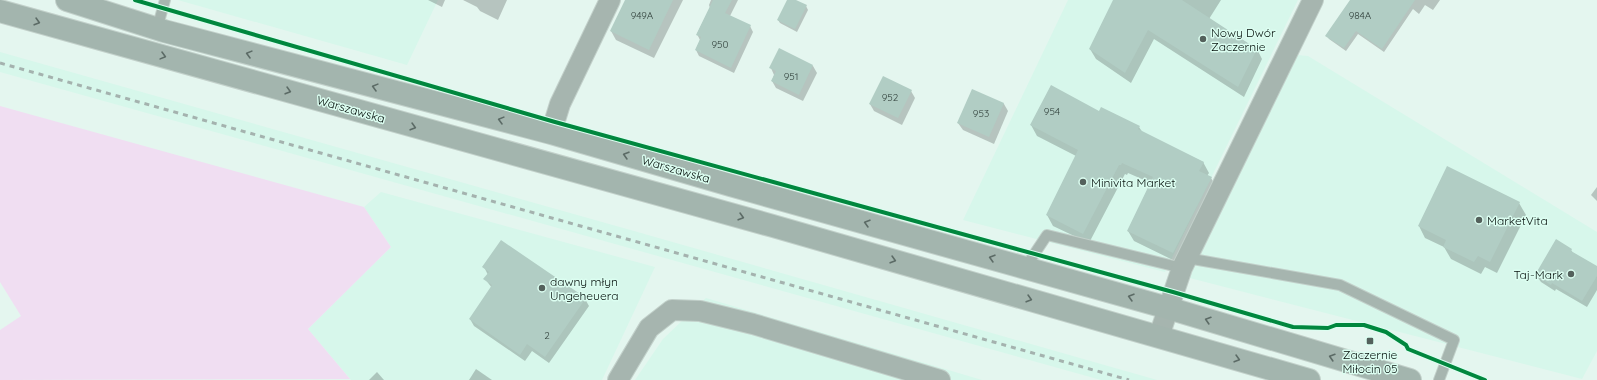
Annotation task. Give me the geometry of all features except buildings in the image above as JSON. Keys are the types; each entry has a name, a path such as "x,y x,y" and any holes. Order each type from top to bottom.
{"main road":[{"name":"Warszawska","path":"67,0 157,29 551,133 1168,308 1410,380"},
{"name":"Warszawska","path":"0,11 409,126 703,206 1309,380"}],"street":[{"path":"551,133 560,104 610,0"},
{"path":"1159,336 1184,263 1313,0"},
{"path":"618,380 649,328 672,310 700,311 753,324 940,380"}],"lane":[{"path":"157,29 165,0"},
{"path":"1025,268 1047,235 1184,263 1340,285 1454,340 1439,380"}],"shaded area":[{"path":"178,0 438,0 407,65"},
{"path":"1068,0 1298,0 1165,272 963,220"},
{"path":"0,52 1157,380 1101,380 0,72"},
{"path":"1297,55 1308,56 1597,232 1597,351 1582,379 1186,277"},
{"path":"0,106 364,207 391,247 308,329 350,379 0,380 0,330 21,316 0,282"},
{"path":"381,192 655,267 602,380 351,380 308,329 391,247 364,207"},
{"path":"706,298 982,380 635,380 663,339"}],"railway":[{"path":"0,63 1129,380"}],"cycle path":[{"path":"135,0 555,122 1173,292 1293,327 1328,328 1336,325 1364,325 1386,332 1406,345 1408,349 1485,380"}],"place":[{"name":"Nowy Dwór Zaczernie","path":"1203,39"},
{"name":"Minivita Market","path":"1083,182"},
{"name":"MarketVita","path":"1479,220"},
{"name":"Taj-Mark","path":"1571,274"},
{"name":"dawny młyn Ungeheuera","path":"542,288"},
{"name":"Zaczernie Miłocin 05","path":"1370,341"}]}
